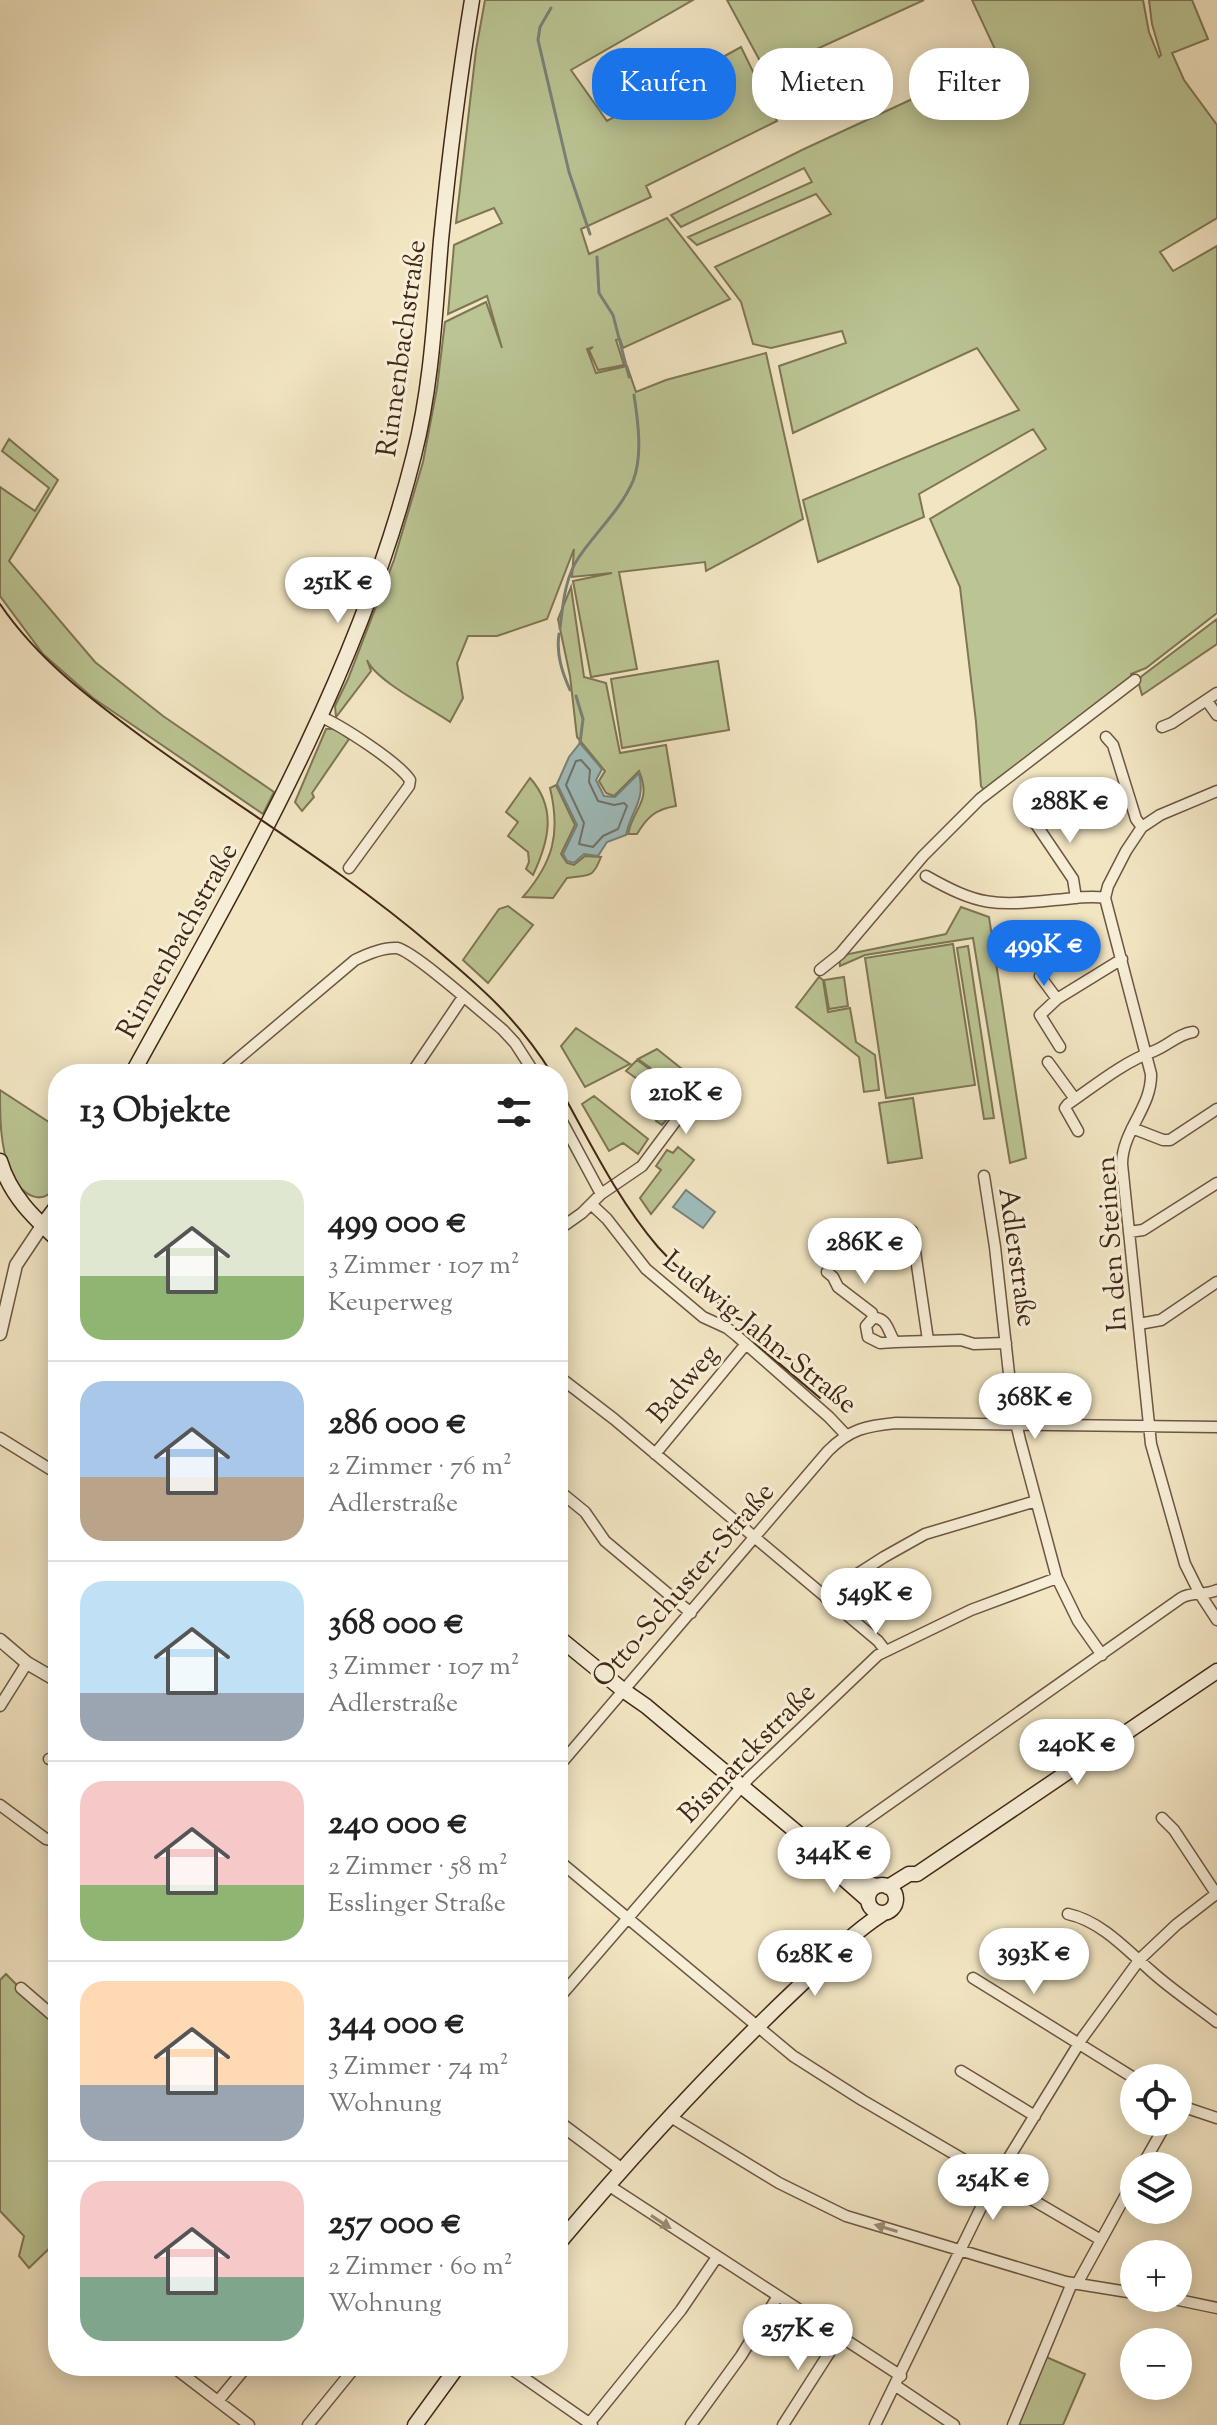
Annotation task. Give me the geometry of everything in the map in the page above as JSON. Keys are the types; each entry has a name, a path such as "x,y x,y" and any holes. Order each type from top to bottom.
{"main road":[{"name":"Rinnenbachstraße","path":"138,1064 218,921 273,814 319,716 375,583 396,520 417,443 432,352 449,163 472,0"},
{"path":"0,1161 11,1189 48,1231"},
{"path":"42,1226 48,1218"},
{"path":"568,1645 623,1690 642,1710 827,1860 875,1912 882,1914"},
{"path":"846,1940 868,1902 869,1892 914,1882 917,1874 1217,1671"},
{"path":"827,1860 867,1883 887,1890"},
{"path":"568,2232 669,2116 755,2027 846,1940 893,1907 887,1890"},
{"path":"415,2425 451,2376"}],"street":[{"path":"820,970 840,954 923,856 980,799 1135,680"},
{"path":"1162,727 1217,693"},
{"path":"1207,701 1217,715"},
{"path":"319,716 360,741 410,780 409,786 349,868"},
{"path":"1106,737 1113,745 1136,819 1142,827"},
{"path":"926,876 958,894 992,903 1105,898 1108,886 1142,827 1160,815 1217,791"},
{"path":"1024,797 1025,808 1073,879 1076,898"},
{"name":"In den Steinen","path":"1105,898 1147,1053 1151,1087 1122,1154 1148,1426 1177,1541 1200,1594 1217,1620"},
{"path":"232,1064 343,969 364,955 394,948 407,952 513,1039 529,1064"},
{"path":"1060,1047 1040,1015 1057,999 1122,959"},
{"path":"1040,976 1057,999"},
{"path":"418,1064 463,997"},
{"path":"1078,1131 1065,1108 1075,1099 1107,1075 1156,1051 1182,1034 1193,1032"},
{"path":"1048,1062 1075,1099"},
{"path":"568,1222 646,1162 698,1091"},
{"path":"1132,1128 1170,1140 1217,1109"},
{"path":"568,1133 601,1194"},
{"name":"Adlerstraße","path":"984,1176 1016,1424 1057,1578 1078,1621 1102,1655"},
{"path":"1129,1232 1143,1230 1217,1183"},
{"name":"Ludwig-Jahn-Straße","path":"591,1204 607,1219 646,1269 703,1317 727,1328 846,1435 868,1427 896,1423 1217,1427"},
{"path":"0,1334 16,1265 42,1226"},
{"path":"912,1231 928,1340"},
{"path":"827,1272 838,1287 872,1313 873,1318"},
{"path":"1139,1324 1161,1320 1217,1282"},
{"path":"873,1318 884,1321 895,1342 880,1343 868,1337 866,1326 873,1318"},
{"name":"Adlerstraße","path":"895,1342 1006,1343"},
{"name":"Badweg","path":"655,1454 746,1344"},
{"path":"568,1383 755,1537 885,1650"},
{"name":"Otto-Schuster-Straße","path":"568,1755 828,1451 846,1435"},
{"path":"0,1438 48,1468"},
{"path":"568,1498 585,1512 605,1541 691,1613"},
{"path":"826,1598 865,1569 925,1534 1036,1501"},
{"name":"Bismarckstraße","path":"568,1987 740,1788 855,1675 885,1650 903,1645 984,1604 1057,1578"},
{"path":"827,1860 842,1837 1181,1598 1217,1590"},
{"path":"0,1640 27,1663 48,1675"},
{"path":"0,1706 27,1663"},
{"path":"0,1805 48,1839"},
{"path":"875,2425 996,2178 1079,2044 1140,1959 1176,1925 1216,1894 1174,1830 1162,1818"},
{"path":"568,1868 793,2056 1101,2240"},
{"path":"1068,1914 1101,1930 1217,2022"},
{"path":"973,1978 1120,2069"},
{"path":"21,1988 48,2011"},
{"path":"961,2071 1035,2116"},
{"path":"1192,2110 1217,2118"},
{"path":"669,2116 779,2183 833,2210 1074,2283 1120,2291"},
{"path":"568,2129 621,2169"},
{"path":"608,2185 840,2336 954,2425"},
{"path":"1013,2425 1074,2283 1120,2205"},
{"path":"521,2376 590,2424 677,2315 717,2257"},
{"path":"691,2425 741,2356 778,2296"},
{"path":"1192,2303 1217,2308"},
{"path":"783,2425 840,2336"},
{"path":"185,2376 249,2425"},
{"path":"218,2401 239,2376"},
{"path":"308,2425 348,2376"}],"green space":[{"path":"485,0 693,0 609,48 592,48 592,58 571,70 592,100 592,120 736,120 736,50 741,47 752,70 752,120 777,121 646,186 651,197 581,229 589,254 667,218 730,299 623,348 620,339 616,340 624,365 598,370 589,350 593,347 587,349 596,373 627,366 636,392 666,380 766,353 803,519 706,571 705,562 619,572 637,669 591,677 573,581 612,573 572,577 574,549 547,619 497,636 468,636 457,663 463,698 450,722 381,677 367,660 371,671 336,717 335,706 394,560 423,462 445,322 486,302 502,348 487,296 448,314 454,245 502,223 494,208 456,223 476,50"},
{"path":"727,0 924,0 819,48 753,48"},
{"path":"972,0 1143,0 1149,32 1159,57 1149,0 1192,0 1208,39 1172,53 1184,80 1217,125 1217,218 1160,252 1173,271 1217,246 1217,613 1146,668 1131,674 1131,679 985,791 981,786 960,587 930,519 1046,449 1033,429 919,494 924,517 818,562 803,500 1019,410 977,348 793,433 779,366 846,343 842,331 771,348 753,344 741,302 715,267 831,214 816,194 697,245 688,237 812,182 804,168 681,227 671,215 867,120 893,120 893,108 909,100 909,120 1029,120 1029,48 994,48"},
{"path":"9,439 58,480 9,561 95,662 163,716 274,792 263,814 93,698 43,654 0,596 0,487 35,511 49,488 2,451"},
{"path":"571,587 584,677 606,683 620,753 666,745 676,806 653,815 637,834 628,834 643,797 643,781 639,771 614,796 606,793 599,781 605,771 577,737 570,676 558,619"},
{"path":"1217,619 1217,644 1142,695 1138,681 1142,676"},
{"path":"718,661 729,730 622,748 611,679"},
{"path":"326,729 335,729 349,739 302,811 295,802"},
{"path":"530,778 544,801 548,825 533,875 526,869 528,852 508,836 518,822 506,812"},
{"path":"556,785 575,825 561,854 567,863 574,865 585,856 601,857 592,873 567,878 553,898 523,897 541,872 552,847 555,820 550,788"},
{"path":"508,906 533,925 488,983 463,960 499,909"},
{"path":"961,907 989,917 1026,1158 1010,1163 973,938 865,955 840,966 839,956 946,934"},
{"path":"953,944 975,1085 886,1098 865,958"},
{"path":"968,946 994,1118 984,1119 957,948"},
{"path":"819,977 823,980 828,1012 850,1008 856,1042 875,1055 879,1090 864,1092 859,1057 796,1007"},
{"path":"844,977 848,1006 829,1009 824,980"},
{"path":"576,1028 630,1064 585,1087 561,1046"},
{"path":"657,1049 687,1073 677,1087 638,1059"},
{"path":"637,1060 687,1096 662,1125 656,1121 669,1102 626,1071"},
{"path":"0,1090 48,1121 47,1195 40,1197 26,1193 14,1180 2,1141"},
{"path":"594,1096 648,1139 638,1154 623,1143 609,1151 582,1104"},
{"path":"913,1098 922,1158 888,1163 879,1103"},
{"path":"678,1147 694,1160 651,1214 640,1198 661,1170 656,1166 667,1150 673,1153"},
{"path":"6,1974 48,2017 48,2250 29,2268 19,2256 24,2236 0,2211 0,1980"},
{"path":"1044,2356 1085,2374 1063,2425 1017,2425"}],"water":[{"path":"580,743 602,769 596,780 604,796 615,797 639,773 641,791 626,835 607,842 598,856 584,854 574,863 567,861 563,854 577,825 557,784 569,757"},
{"path":"686,1190 715,1212 703,1228 673,1207"}],"waterway":[{"path":"551,8 540,27 538,40 569,172 590,234"},
{"path":"597,257 599,293 613,315 629,377"},
{"path":"560,628 565,591 574,565 622,501 633,481 639,450 634,395"},
{"path":"559,634 560,663 570,690"},
{"path":"576,696 583,719 580,743"}],"tram line":[{"path":"0,604 31,643 86,694 182,766 363,891 450,961 512,1020 545,1064"},
{"path":"568,1104 617,1189 658,1247 718,1303 830,1387"},
{"path":"755,1343 820,1398"}]}
